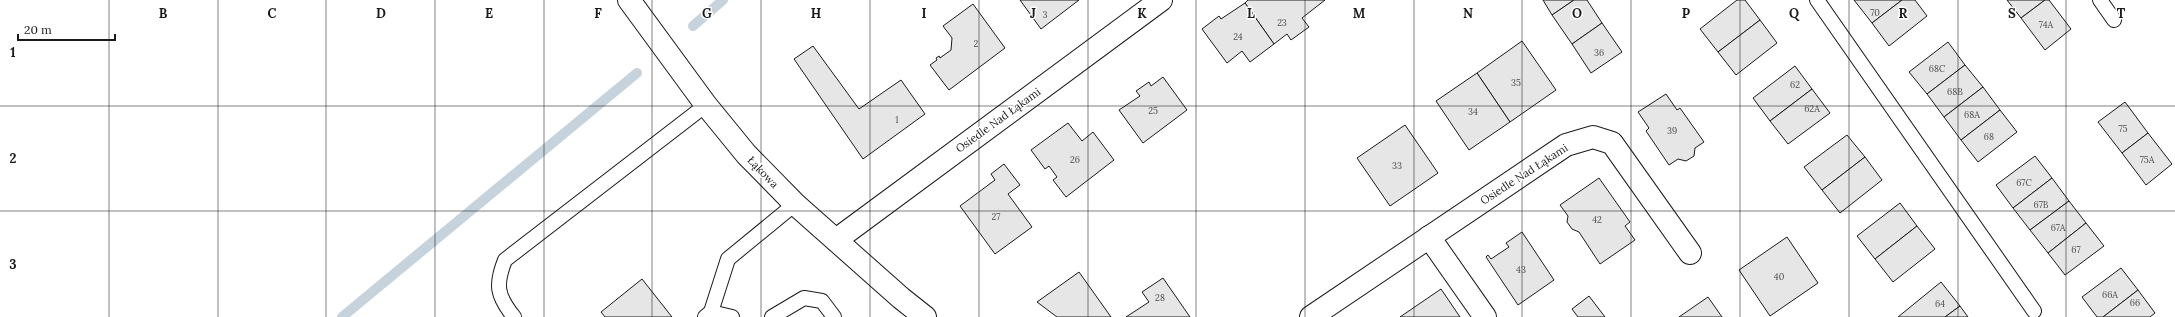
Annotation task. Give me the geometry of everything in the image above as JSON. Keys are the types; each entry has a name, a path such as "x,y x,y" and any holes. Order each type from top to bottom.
{"street":[{"name":"Osiedle Nad Łąkami","path":"836,240 1161,0"},
{"name":"Łąkowa","path":"636,2 706,105 746,154 795,204 901,298 925,317"},
{"name":"Osiedle Nad Łąkami","path":"1311,317 1566,145 1593,137 1612,143 1690,253"},
{"path":"1429,237 1485,317"}],"lane":[{"path":"1817,0 2034,311"},
{"path":"2100,0 2114,20"},
{"path":"514,317 499,292 498,277 505,260 706,105"},
{"path":"732,317 708,314 728,260 795,204"},
{"path":"772,317 804,298 822,301 834,317"}],"building":[{"path":"1020,0 1079,0 1041,29"},
{"path":"1248,0 1325,0 1302,18 1309,27 1291,40 1287,34 1274,44 1245,3"},
{"path":"1543,0 1574,0 1552,15"},
{"path":"1574,0 1587,0 1602,23 1572,44 1552,15"},
{"path":"1737,0 1745,0 1760,20 1718,52 1700,29"},
{"path":"1854,0 1902,0 1872,23"},
{"path":"1902,0 1915,0 1927,16 1889,46 1872,23"},
{"path":"2007,0 2045,0 2021,18"},
{"path":"2045,0 2049,0 2071,29 2045,50 2021,18"},
{"path":"1245,3 1274,44 1250,62 1242,51 1227,63 1202,29 1219,16 1221,19"},
{"path":"973,4 1005,48 949,90 930,65 937,60 936,58 939,56 940,58 951,50 952,38 943,26"},
{"path":"1760,20 1777,43 1736,75 1718,52"},
{"path":"1602,23 1622,52 1591,73 1572,44"},
{"path":"1522,41 1556,90 1510,122 1477,73"},
{"path":"1948,42 1965,65 1927,94 1909,72"},
{"path":"813,46 859,109 901,80 925,114 863,159 794,59"},
{"path":"1965,65 1983,87 1944,117 1927,94"},
{"path":"1795,66 1812,89 1770,121 1753,98"},
{"path":"1477,73 1510,122 1469,150 1436,101"},
{"path":"1163,77 1187,110 1143,143 1119,110 1140,96 1136,91 1149,82 1151,86"},
{"path":"1983,87 2000,110 1961,140 1944,117"},
{"path":"1812,89 1830,113 1788,144 1770,121"},
{"path":"1666,94 1677,110 1680,108 1704,142 1695,148 1694,156 1686,161 1678,159 1669,165 1646,131 1649,128 1638,112"},
{"path":"2125,102 2148,133 2122,153 2098,122"},
{"path":"2000,110 2017,132 1978,162 1961,140"},
{"path":"1068,123 1082,141 1093,132 1114,160 1066,197 1053,180 1057,177 1049,166 1045,169 1031,150"},
{"path":"1405,125 1438,173 1390,206 1357,158"},
{"path":"2148,133 2172,164 2146,185 2122,153"},
{"path":"1847,135 1865,157 1822,190 1804,167"},
{"path":"2035,156 2052,178 2013,208 1996,185"},
{"path":"1865,157 1882,180 1840,213 1822,190"},
{"path":"1004,164 1020,185 1008,194 1032,227 995,254 960,206 995,180 991,174"},
{"path":"1599,178 1630,222 1625,226 1635,240 1600,264 1579,232 1572,229 1567,222 1568,216 1560,205"},
{"path":"2052,178 2069,201 2030,230 2013,208"},
{"path":"2069,201 2086,223 2048,253 2030,230"},
{"path":"1900,203 1917,226 1875,259 1857,236"},
{"path":"2086,223 2104,246 2065,275 2048,253"},
{"path":"1917,226 1935,249 1893,282 1875,259"},
{"path":"1522,232 1554,280 1518,305 1486,257 1488,255 1491,259 1509,247 1506,243"},
{"path":"1787,237 1818,283 1770,316 1739,270"},
{"path":"2121,268 2138,290 2103,317 2097,317 2082,297"},
{"path":"1079,272 1111,317 1057,317 1037,302"},
{"path":"1163,278 1190,317 1126,317 1149,302 1142,292"},
{"path":"642,279 672,317 605,317 601,312"},
{"path":"1941,282 1960,306 1945,317 1898,317"},
{"path":"1441,289 1460,317 1400,317"},
{"path":"2138,290 2155,313 2150,317 2103,317"},
{"path":"1589,296 1605,317 1578,317 1572,309"},
{"path":"1708,297 1722,317 1679,317"},
{"path":"1960,306 1968,317 1945,317"}],"waterway":[{"path":"693,26 723,0"},
{"path":"342,317 637,73"}]}
